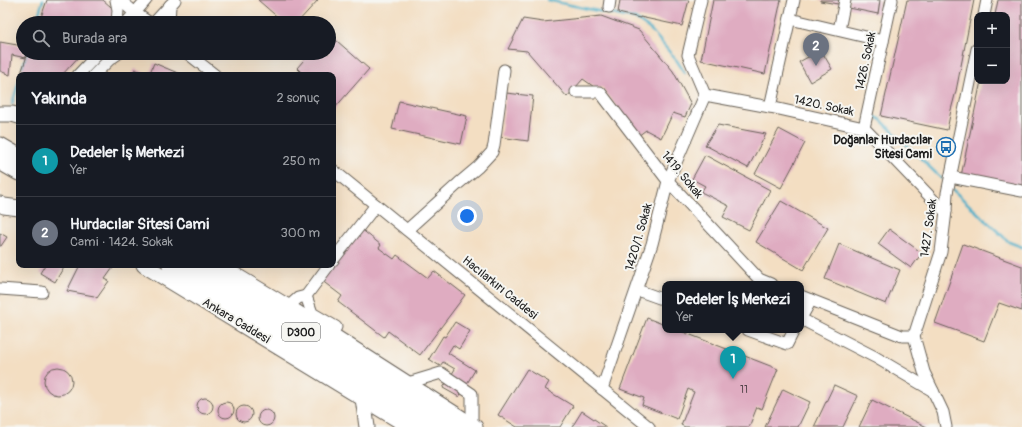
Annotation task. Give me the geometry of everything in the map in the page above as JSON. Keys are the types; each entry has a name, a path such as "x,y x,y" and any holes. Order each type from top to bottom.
{"highway":[{"path":"0,146 16,154"},
{"path":"0,161 16,170"},
{"name":"Ankara Caddesi","path":"175,268 430,427"},
{"name":"Ankara Caddesi","path":"199,268 408,391 454,427"},
{"path":"408,391 471,426"}],"main road":[{"name":"Ankara Caddesi","path":"149,268 410,427"},
{"name":"Ankara Caddesi","path":"223,268 331,335 408,391"},
{"path":"363,398 367,427"}],"street":[{"path":"116,0 118,16"},
{"path":"120,0 133,16"},
{"path":"136,16 146,0"},
{"path":"701,0 688,55 705,95"},
{"path":"770,107 794,0"},
{"path":"839,30 845,0"},
{"name":"1426. Sokak","path":"864,128 892,0"},
{"path":"985,12 987,0"},
{"path":"160,16 172,2"},
{"path":"170,16 172,2"},
{"path":"790,19 883,41"},
{"path":"81,72 92,60"},
{"path":"97,72 108,60"},
{"path":"196,60 211,72"},
{"name":"1427. Sokak","path":"914,336 941,252 947,193 974,63"},
{"path":"407,230 478,167 492,152 504,70"},
{"name":"1419. Sokak","path":"576,92 600,92 668,181 759,279 764,281"},
{"name":"1420. Sokak","path":"705,95 770,107 864,128 946,211"},
{"name":"1420/1. Sokak","path":"602,389 652,244 668,181 705,95"},
{"name":"Hacılarkırı Caddesi","path":"336,172 650,427"},
{"path":"950,177 1022,191"},
{"path":"336,256 376,205"},
{"path":"288,307 298,298 306,296 327,268"},
{"path":"0,289 42,292"},
{"path":"637,290 662,299"},
{"path":"306,296 312,313 336,327 331,335"},
{"path":"806,298 902,336 914,336 924,372 943,412 946,427"},
{"path":"804,320 875,356 933,392"},
{"path":"756,333 787,344 792,333"},
{"path":"408,391 441,373 472,394 471,426"}],"building":[{"path":"47,0 103,0 118,13 115,16 41,16"},
{"path":"258,0 318,0 303,16 276,16"},
{"path":"620,0 689,0 682,26 618,13"},
{"path":"713,0 781,0 765,74 701,60"},
{"path":"820,0 839,0 838,4"},
{"path":"850,0 880,0 878,14 849,8"},
{"path":"907,0 974,0 947,130 881,116"},
{"path":"998,0 1022,0 1022,189 961,176 980,84 1010,84 1010,12 996,12"},
{"path":"601,16 639,30 673,71 691,104 685,117 673,113 661,138 646,130 638,136 602,87 597,89 583,79 567,97 527,51 508,49 523,19 543,22"},
{"path":"336,40 369,69 336,107 336,72 301,72 297,68 304,60 336,60"},
{"path":"0,42 16,45 16,56 12,55 10,75 0,71"},
{"path":"821,50 832,69 810,82 799,62"},
{"path":"26,60 76,60 65,72 21,72"},
{"path":"154,63 175,72 150,72"},
{"path":"135,69 142,72 134,72"},
{"path":"506,93 533,96 528,141 500,137"},
{"path":"399,101 467,116 461,144 392,129"},
{"path":"718,125 766,134 748,168 705,145"},
{"path":"779,129 805,143 781,188 755,174"},
{"path":"705,155 770,190 749,230 723,217 729,206 701,192 705,186 692,179"},
{"path":"781,201 828,228 803,270 756,242"},
{"path":"360,228 381,245 379,248 394,259 397,255 428,278 434,271 465,295 420,355 388,331 384,337 338,302 342,296 321,280 330,268 336,268 336,260"},
{"path":"889,229 922,253 911,268 878,244"},
{"path":"0,233 7,237 1,246 0,246"},
{"path":"839,244 900,270 886,304 825,279"},
{"path":"963,244 1022,266 1022,311 999,303 984,341 935,323"},
{"path":"43,268 63,268 55,282 40,273"},
{"path":"78,268 113,268 105,279 109,281 97,298 94,296 67,291"},
{"path":"647,318 662,324 662,333 686,333 778,369 762,409 757,407 749,427 685,427 681,425 694,392 688,389 677,419 642,405 644,398 620,389"},
{"path":"455,322 470,331 459,349 453,345 448,353 475,370 459,397 443,388 455,369 443,362 440,366 429,359 443,336 445,337"},
{"path":"58,367 68,371 72,381 68,391 58,395 48,391 44,381 48,371"},
{"path":"527,369 549,382 545,389 573,406 560,427 517,427 498,415"},
{"path":"834,385 858,396 843,427 814,427"},
{"path":"783,389 810,402 798,427 765,427"},
{"path":"205,398 212,403 213,406 208,413 205,414 198,409 197,406 202,399"},
{"path":"872,400 927,427 859,427"},
{"path":"226,402 233,407 234,410 229,417 226,418 219,413 218,410 223,403"},
{"path":"244,406 251,411 252,414 247,421 244,422 237,417 236,414 241,407"},
{"path":"266,410 273,415 274,418 269,425 266,426 259,421 258,418 263,411"},
{"path":"582,411 606,427 572,427"}],"waterway":[{"path":"38,16 43,0"},
{"path":"547,0 635,19 651,30 685,73"},
{"path":"23,67 25,60"},
{"path":"12,104 16,91"},
{"path":"873,115 881,120 942,179"},
{"path":"953,190 1009,242 1022,247"}],"place":[{"name":"Hurdacılar Sitesi Cami","path":"816,66"},
{"name":"Doğanlar Hurdacılar Sitesi Cami","path":"946,147"},
{"name":"Dedeler İş Merkezi","path":"733,379"}]}
